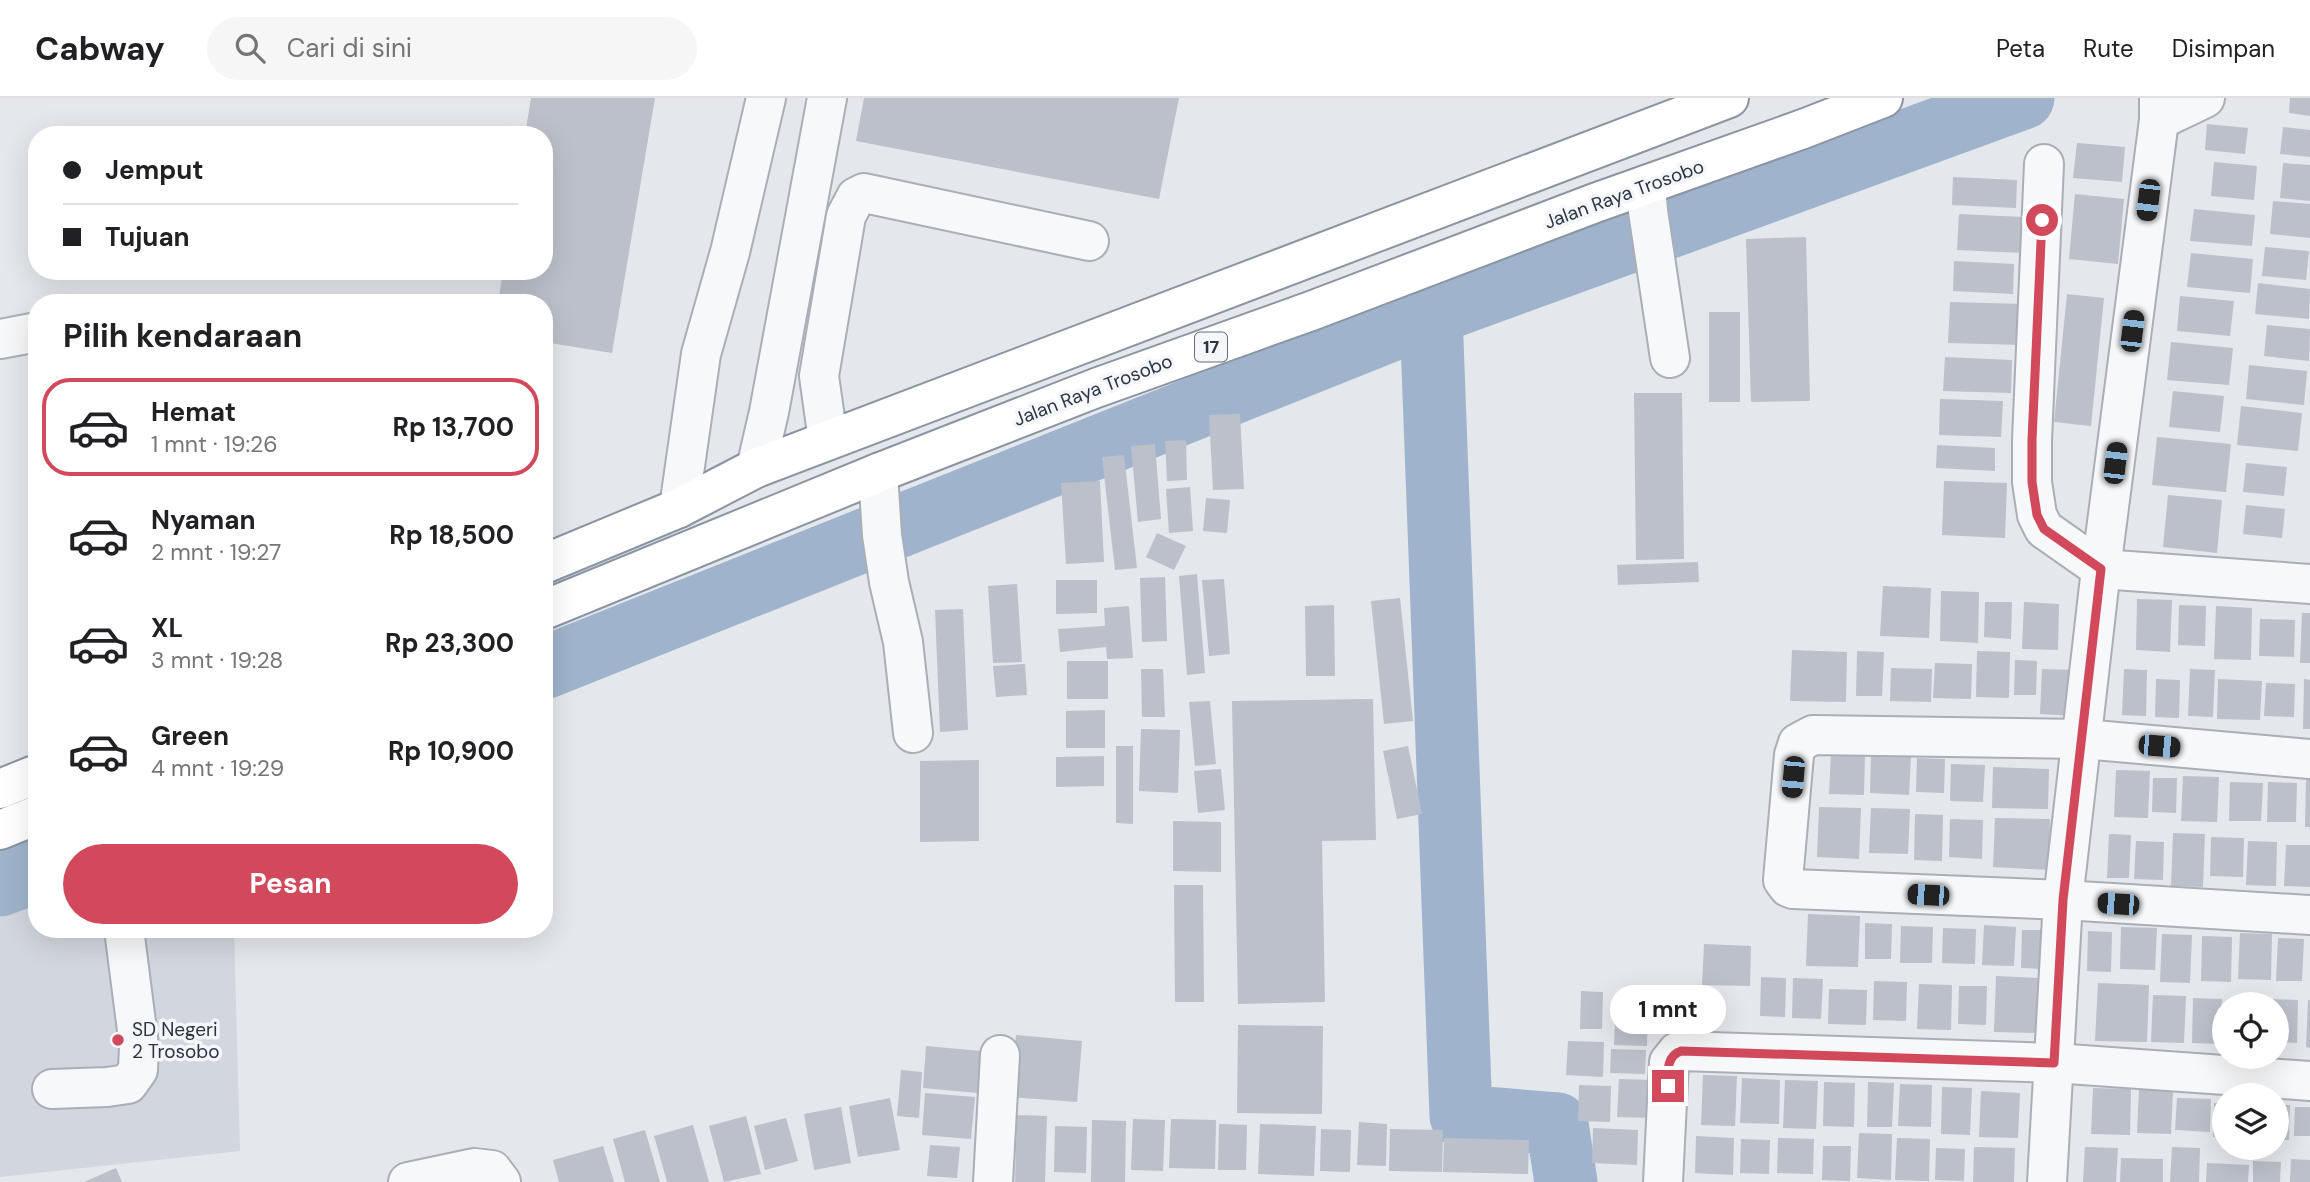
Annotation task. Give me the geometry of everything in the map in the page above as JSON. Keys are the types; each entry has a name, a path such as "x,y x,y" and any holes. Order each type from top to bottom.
{"highway":[{"path":"553,560 679,508 756,468 1728,98"},
{"name":"Jalan Raya Trosobo","path":"553,607 880,502 1097,388 1323,306 1649,213 1803,129 1883,98"},
{"path":"0,789 28,778"},
{"path":"0,830 28,819"}],"street":[{"path":"679,508 701,354 730,251 766,98"},
{"path":"756,468 827,98"},
{"path":"2047,1182 2063,900 2101,569 2159,109 2205,98"},
{"path":"2044,164 2032,440 2032,482 2037,515 2044,529 2101,569 2310,584"},
{"path":"828,440 820,395 820,365 846,216 856,197 864,193 1089,240"},
{"path":"1649,213 1670,358"},
{"path":"0,339 28,334"},
{"path":"880,502 889,582 903,642 913,733"},
{"path":"2310,759 2083,739 1813,735 1798,743 1794,755 1783,880 1788,887 2310,915"},
{"path":"52,1089 128,1084 138,1069 139,1046 125,938"},
{"path":"1663,1182 1669,1062 1676,1052 2054,1063 2310,1081"},
{"path":"993,1182 1000,1055"},
{"path":"408,1182 474,1168 492,1170 501,1182"}],"shaded area":[{"name":"SD Negeri 2 Trosobo","path":"28,901 28,938 234,938 240,1151 0,1177 0,912"}],"building":[{"path":"531,98 655,98 612,353 553,343 553,294 499,294 502,280 553,280 553,126 526,126"},
{"path":"864,98 1179,98 1159,199 856,141"},
{"path":"2290,98 2310,98 2310,116 2289,113"},
{"path":"2207,124 2248,128 2245,154 2205,150"},
{"path":"2283,127 2310,130 2310,157 2280,154"},
{"path":"2077,143 2125,147 2122,182 2073,178"},
{"path":"2214,162 2257,166 2254,200 2211,196"},
{"path":"2283,163 2310,165 2310,201 2280,198"},
{"path":"1953,177 2017,180 2016,208 1952,205"},
{"path":"2075,194 2124,199 2118,264 2069,259"},
{"path":"2273,201 2310,204 2310,238 2270,234"},
{"path":"2194,209 2255,215 2252,246 2190,241"},
{"path":"1959,214 2024,217 2022,253 1957,250"},
{"path":"1806,237 1810,401 1751,402 1746,239"},
{"path":"2265,247 2309,251 2306,280 2262,276"},
{"path":"2191,253 2253,259 2250,293 2187,287"},
{"path":"1954,261 2014,264 2013,294 1953,291"},
{"path":"2258,283 2310,289 2309,319 2255,314"},
{"path":"2067,294 2104,298 2091,426 2054,422"},
{"path":"2180,296 2234,301 2230,336 2177,331"},
{"path":"1950,302 2025,304 2023,345 1948,343"},
{"path":"1709,312 1740,312 1740,402 1709,402"},
{"path":"2267,325 2310,329 2309,361 2264,356"},
{"path":"2171,342 2233,348 2229,385 2167,380"},
{"path":"1945,357 2012,360 2011,393 1943,391"},
{"path":"2249,365 2307,371 2304,405 2246,399"},
{"path":"2173,391 2224,396 2220,432 2169,427"},
{"path":"1634,393 1682,393 1684,559 1636,560"},
{"path":"1940,399 2003,401 2001,437 1939,435"},
{"path":"2241,406 2302,413 2298,451 2237,445"},
{"path":"1240,414 1244,489 1213,490 1209,415"},
{"path":"2157,437 2231,444 2226,492 2152,485"},
{"path":"1186,440 1187,480 1167,481 1165,441"},
{"path":"1155,444 1161,519 1138,522 1131,446"},
{"path":"1937,445 1995,448 1995,471 1936,468"},
{"path":"1124,455 1137,568 1115,570 1102,457"},
{"path":"2246,463 2287,467 2284,496 2243,492"},
{"path":"1100,481 1104,562 1066,564 1061,483"},
{"path":"1944,481 2007,483 2005,538 1942,535"},
{"path":"1190,487 1193,531 1169,533 1166,489"},
{"path":"2168,495 2222,500 2217,553 2163,547"},
{"path":"1206,498 1230,500 1227,533 1203,531"},
{"path":"2246,505 2285,509 2282,538 2243,534"},
{"path":"1157,533 1186,546 1174,570 1146,557"},
{"path":"1698,562 1699,582 1618,585 1617,565"},
{"path":"1197,574 1205,673 1187,675 1179,576"},
{"path":"1165,577 1167,641 1142,642 1140,578"},
{"path":"1224,579 1230,654 1209,656 1202,580"},
{"path":"1056,580 1097,580 1097,613 1056,614"},
{"path":"1017,584 1022,662 993,663 988,586"},
{"path":"1883,586 1931,588 1929,638 1880,636"},
{"path":"1941,591 1979,592 1978,643 1940,641"},
{"path":"1400,598 1413,721 1384,724 1371,601"},
{"path":"2137,599 2172,600 2170,652 2136,650"},
{"path":"1985,602 2012,602 2011,639 1984,637"},
{"path":"2024,602 2059,604 2058,650 2022,649"},
{"path":"1334,605 1335,676 1306,676 1305,606"},
{"path":"2179,605 2206,606 2205,646 2178,645"},
{"path":"1129,606 1133,658 1107,659 1106,647 1060,652 1058,629 1105,626 1104,608"},
{"path":"2216,606 2252,608 2251,660 2214,659"},
{"path":"963,609 968,730 940,732 935,610"},
{"path":"2302,613 2310,613 2310,663 2300,663"},
{"path":"2260,619 2295,620 2294,657 2259,656"},
{"path":"1792,650 1847,652 1846,702 1790,701"},
{"path":"1857,651 1884,652 1882,696 1856,696"},
{"path":"1977,651 2010,652 2009,698 1976,697"},
{"path":"2015,660 2037,661 2036,695 2014,695"},
{"path":"1067,661 1108,661 1108,699 1067,699"},
{"path":"1935,663 1972,664 1971,699 1933,698"},
{"path":"1025,664 1027,695 996,697 993,666"},
{"path":"1891,668 1932,669 1931,702 1890,701"},
{"path":"1141,669 1163,669 1165,717 1142,717"},
{"path":"2042,669 2075,670 2074,716 2040,714"},
{"path":"2124,669 2147,670 2146,716 2122,715"},
{"path":"2190,669 2215,670 2213,717 2188,716"},
{"path":"2156,679 2180,680 2179,718 2155,717"},
{"path":"2218,679 2262,681 2260,720 2217,719"},
{"path":"2304,679 2310,680 2310,729 2303,729"},
{"path":"2266,683 2295,684 2294,717 2264,716"},
{"path":"1373,699 1376,840 1322,841 1325,1002 1238,1004 1232,701"},
{"path":"1210,701 1216,764 1195,766 1189,702"},
{"path":"1105,710 1105,748 1066,748 1066,711"},
{"path":"1141,729 1180,730 1178,793 1139,791"},
{"path":"1116,746 1133,746 1133,824 1116,823"},
{"path":"1408,746 1422,814 1397,819 1383,751"},
{"path":"1831,752 1865,753 1864,795 1829,794"},
{"path":"1871,755 1911,757 1909,795 1870,793"},
{"path":"1104,756 1104,786 1056,787 1056,757"},
{"path":"1917,758 1945,759 1944,793 1916,792"},
{"path":"979,760 979,841 920,842 920,761"},
{"path":"1951,764 1985,765 1983,802 1950,801"},
{"path":"1993,767 2049,769 2048,809 1992,808"},
{"path":"1221,769 1225,810 1198,813 1194,771"},
{"path":"2116,770 2150,771 2148,818 2114,817"},
{"path":"2183,776 2219,777 2217,822 2181,821"},
{"path":"2153,778 2177,778 2176,813 2152,812"},
{"path":"2306,780 2310,780 2310,827 2305,827"},
{"path":"2230,782 2263,783 2261,821 2229,821"},
{"path":"2268,782 2297,783 2296,822 2267,822"},
{"path":"1819,807 1861,808 1859,859 1817,857"},
{"path":"1871,808 1910,809 1908,854 1869,853"},
{"path":"1915,814 1943,815 1942,861 1914,860"},
{"path":"1995,818 2050,819 2049,870 1993,867"},
{"path":"1950,819 1983,820 1982,859 1949,857"},
{"path":"1173,821 1221,822 1221,872 1173,871"},
{"path":"2173,833 2205,834 2203,887 2171,886"},
{"path":"2109,834 2131,835 2129,878 2107,878"},
{"path":"2211,837 2244,838 2243,877 2210,876"},
{"path":"2136,841 2164,842 2163,880 2134,879"},
{"path":"2248,841 2277,842 2276,886 2246,885"},
{"path":"2286,845 2310,845 2310,887 2284,886"},
{"path":"1174,885 1203,885 1204,1002 1175,1002"},
{"path":"1808,914 1860,916 1858,967 1806,966"},
{"path":"1865,923 1892,924 1891,959 1865,959"},
{"path":"1984,925 2016,927 2014,966 1982,965"},
{"path":"1901,926 1933,927 1932,963 1900,963"},
{"path":"2121,927 2157,928 2155,970 2120,969"},
{"path":"1943,928 1976,929 1975,964 1942,963"},
{"path":"2022,930 2044,930 2043,969 2021,968"},
{"path":"2088,931 2112,932 2111,972 2087,971"},
{"path":"2240,933 2272,934 2271,980 2238,979"},
{"path":"2162,934 2192,935 2190,983 2160,982"},
{"path":"2202,936 2232,937 2231,982 2201,981"},
{"path":"2278,938 2304,939 2302,981 2276,981"},
{"path":"1704,944 1751,946 1750,986 1702,985"},
{"path":"1996,976 2040,978 2038,1033 1994,1032"},
{"path":"1761,977 1786,978 1785,1017 1760,1016"},
{"path":"1793,978 1823,979 1821,1019 1792,1018"},
{"path":"1874,981 1907,982 1906,1021 1873,1020"},
{"path":"2098,983 2149,985 2147,1042 2095,1041"},
{"path":"1919,984 1952,985 1951,1030 1917,1029"},
{"path":"1959,986 1987,986 1986,1025 1958,1024"},
{"path":"1829,989 1867,990 1866,1025 1828,1024"},
{"path":"1581,991 1603,992 1602,1029 1580,1029"},
{"path":"2153,995 2186,996 2184,1043 2151,1042"},
{"path":"1616,997 1648,997 1647,1046 1614,1045"},
{"path":"2193,998 2212,999 2212,1044 2192,1043"},
{"path":"2289,1000 2298,1000 2297,1043 2289,1043"},
{"path":"2310,1000 2310,1048 2306,1047"},
{"path":"1238,1025 1323,1026 1322,1114 1237,1113"},
{"path":"1016,1035 1082,1041 1077,1102 1011,1097"},
{"path":"1568,1041 1604,1042 1603,1077 1566,1075"},
{"path":"926,1046 981,1051 978,1093 923,1088"},
{"path":"1611,1049 1646,1050 1645,1074 1610,1073"},
{"path":"901,1070 922,1072 919,1118 897,1116"},
{"path":"1703,1075 1737,1076 1735,1126 1701,1125"},
{"path":"1742,1078 1780,1080 1779,1124 1740,1123"},
{"path":"1619,1079 1652,1080 1651,1118 1617,1117"},
{"path":"1785,1080 1818,1081 1816,1129 1783,1128"},
{"path":"1824,1082 1855,1083 1854,1127 1823,1126"},
{"path":"1868,1082 1894,1083 1892,1127 1867,1127"},
{"path":"1900,1084 1932,1085 1931,1127 1898,1126"},
{"path":"1579,1085 1611,1086 1610,1122 1578,1121"},
{"path":"1942,1087 1972,1088 1970,1135 1941,1134"},
{"path":"2093,1088 2131,1089 2130,1135 2091,1134"},
{"path":"2139,1089 2173,1091 2171,1134 2137,1133"},
{"path":"1981,1091 2020,1093 2018,1138 1979,1137"},
{"path":"925,1093 975,1097 971,1139 922,1135"},
{"path":"890,1098 900,1150 858,1157 849,1106"},
{"path":"2177,1098 2211,1099 2210,1132 2175,1130"},
{"path":"841,1107 851,1163 814,1170 804,1114"},
{"path":"2295,1107 2310,1107 2310,1136 2294,1136"},
{"path":"1017,1115 1047,1116 1045,1182 1015,1182"},
{"path":"746,1116 761,1174 724,1182 709,1126"},
{"path":"786,1118 798,1161 765,1170 754,1126"},
{"path":"1133,1119 1165,1120 1163,1171 1131,1170"},
{"path":"1171,1119 1216,1120 1215,1169 1169,1168"},
{"path":"1092,1120 1126,1121 1125,1182 1091,1182"},
{"path":"1359,1122 1387,1124 1386,1166 1357,1165"},
{"path":"1219,1124 1247,1125 1246,1170 1218,1170"},
{"path":"1260,1124 1316,1126 1314,1176 1258,1174"},
{"path":"693,1125 709,1182 667,1182 654,1136"},
{"path":"1055,1126 1087,1127 1086,1173 1054,1172"},
{"path":"1593,1128 1638,1130 1637,1165 1592,1163"},
{"path":"1321,1129 1351,1130 1350,1172 1320,1171"},
{"path":"1390,1129 1443,1130 1442,1172 1389,1171"},
{"path":"645,1130 660,1182 625,1182 613,1139"},
{"path":"1859,1133 1892,1134 1891,1180 1857,1178"},
{"path":"1696,1136 1734,1138 1733,1175 1695,1173"},
{"path":"1444,1138 1529,1140 1528,1174 1443,1172"},
{"path":"1778,1138 1814,1139 1813,1174 1777,1173"},
{"path":"1897,1138 1930,1139 1929,1181 1895,1180"},
{"path":"1741,1139 1770,1140 1769,1174 1740,1173"},
{"path":"930,1145 960,1147 957,1178 927,1176"},
{"path":"603,1146 614,1182 559,1182 553,1160"},
{"path":"1823,1146 1851,1146 1850,1181 1822,1180"},
{"path":"1974,1147 2015,1148 2014,1182 1973,1182"},
{"path":"2085,1147 2118,1148 2116,1182 2083,1182"},
{"path":"2172,1147 2200,1148 2199,1182 2170,1182"},
{"path":"1936,1148 1965,1149 1964,1181 1935,1180"},
{"path":"2121,1158 2163,1159 2163,1182 2120,1182"},
{"path":"2291,1159 2310,1160 2310,1182 2290,1182"},
{"path":"2253,1161 2281,1162 2280,1182 2253,1182"},
{"path":"2207,1163 2249,1165 2248,1182 2206,1182"},
{"path":"116,1168 122,1182 84,1182"}],"waterway":[{"path":"553,664 1431,314 2023,98"},
{"path":"1431,314 1461,1116 1557,1124 1566,1182"},
{"path":"0,885 28,874"}],"place":[{"name":"SD Negeri 2 Trosobo","path":"118,1040"}],"route":[{"path":"1668,1086 1669,1062 1676,1052 1681,1051 2054,1063 2063,900 2101,569 2044,529 2037,515 2032,482 2032,440 2042,220"}]}
